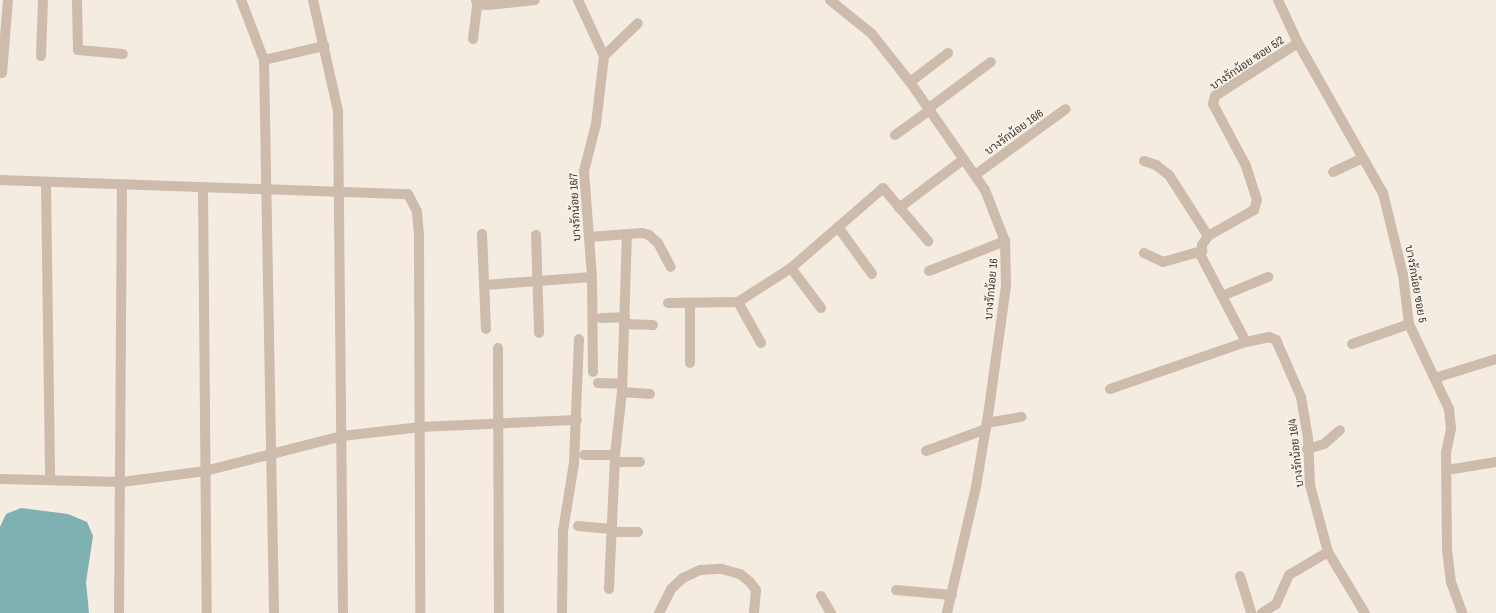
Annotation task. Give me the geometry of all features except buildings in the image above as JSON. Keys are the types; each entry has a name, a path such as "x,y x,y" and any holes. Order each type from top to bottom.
{"street":[{"path":"2,73 8,0"},
{"path":"41,56 43,0"},
{"path":"77,0 75,47 78,50 123,54"},
{"path":"241,0 264,60 273,454 274,613"},
{"path":"313,0 338,111 340,190 343,613"},
{"path":"473,40 476,2 535,0"},
{"path":"578,0 604,56 638,23"},
{"name":"บางรักน้อย 16","path":"830,0 872,34 910,82 975,175 997,214 1005,241 1006,286 986,426 952,595 947,613"},
{"name":"บางรักน้อย ซอย 5","path":"1278,0 1298,43 1362,158 1378,182 1388,208 1403,275 1409,324 1435,378 1451,422 1446,452 1447,550 1451,582 1462,613"},
{"name":"บางรักน้อย ซอย 5/2","path":"1208,236 1254,210 1258,200 1245,164 1217,114 1213,104 1215,96 1298,43"},
{"path":"264,60 324,46"},
{"path":"910,82 948,53"},
{"name":"บางรักน้อย 16/7","path":"593,372 592,277 588,238 585,164 596,124 604,56"},
{"path":"895,135 991,62"},
{"name":"บางรักน้อย 16/6","path":"975,175 1066,109"},
{"path":"1333,172 1362,158"},
{"path":"899,208 964,160"},
{"path":"1144,162 1156,165 1169,175 1208,236 1202,251 1222,296 1246,342"},
{"path":"0,180 46,184 268,190 340,190 401,192 408,194 417,212 420,427 420,613"},
{"path":"46,184 50,480"},
{"path":"119,613 122,482 122,186"},
{"path":"203,188 206,613"},
{"path":"668,303 738,302 791,268 883,188 928,241"},
{"path":"838,226 872,274"},
{"path":"588,238 642,233 649,235 658,243 671,267"},
{"path":"482,234 486,329"},
{"path":"536,235 539,333"},
{"path":"609,589 615,459 622,388 627,235"},
{"path":"929,271 1005,241"},
{"path":"1144,253 1162,262 1202,251"},
{"path":"791,268 821,308"},
{"path":"484,285 592,277"},
{"path":"1222,296 1268,277"},
{"path":"738,302 761,343"},
{"path":"690,303 690,363"},
{"path":"601,318 625,320 653,325"},
{"path":"1352,344 1409,324"},
{"name":"บางรักน้อย 16/4","path":"1110,389 1246,342 1269,337 1281,348 1300,397 1310,485 1328,552 1365,613"},
{"path":"562,613 563,531 577,420 579,339"},
{"path":"498,348 499,613"},
{"path":"1435,378 1496,359"},
{"path":"598,383 650,394"},
{"path":"926,451 986,426 1021,416"},
{"path":"0,478 122,482 205,471 342,436 420,427 499,422 577,420"},
{"path":"1307,449 1328,442 1340,430"},
{"path":"584,455 640,462"},
{"path":"1453,468 1496,462"},
{"path":"578,526 638,532"},
{"path":"1262,613 1276,604 1289,575 1328,552"},
{"path":"659,613 671,589 683,578 700,570 722,569 740,574 750,582 756,590 754,613"},
{"path":"1240,576 1251,613"},
{"path":"896,590 952,595"},
{"path":"821,596 831,613"}],"water":[{"path":"21,508 68,514 87,522 93,536 86,582 89,613 0,613 0,527 6,514"}]}
